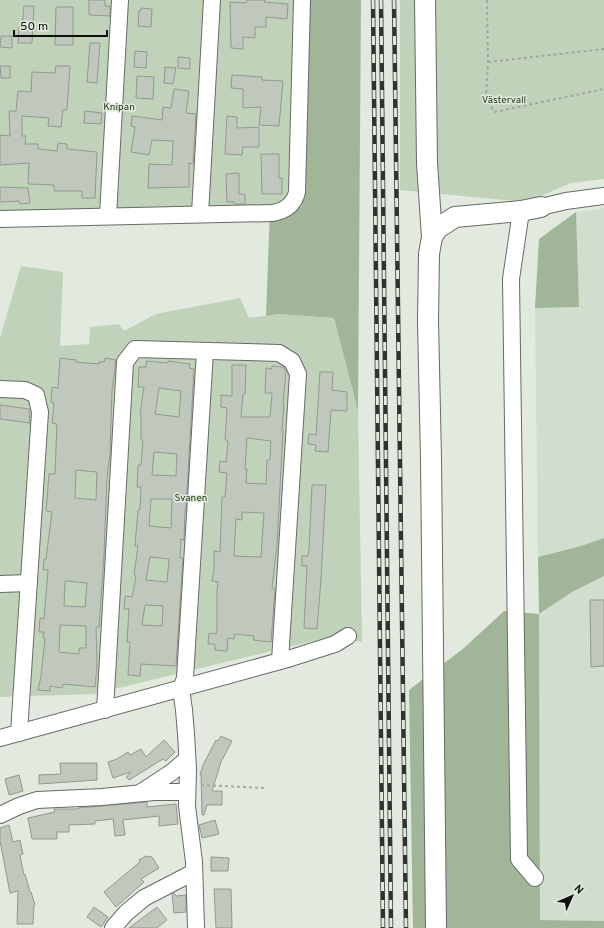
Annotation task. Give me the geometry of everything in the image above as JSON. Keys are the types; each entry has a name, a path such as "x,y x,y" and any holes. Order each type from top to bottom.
{"main road":[{"path":"425,0 427,163 432,237 429,254 428,321 436,928"},
{"path":"432,237 438,228 455,217 522,211 541,207"}],"street":[{"path":"108,216 120,0"},
{"path":"200,214 212,0"},
{"path":"0,219 276,212 286,208 296,199 297,192 302,0"},
{"path":"541,207 566,201 604,196"},
{"path":"522,211 511,279 520,859 535,878"},
{"path":"105,710 125,362 135,349 278,353 292,361 298,374 280,661"},
{"path":"196,928 194,872 187,806 187,759 184,710 181,689 185,678 205,351"},
{"path":"0,389 25,390 36,395 40,412 19,733"},
{"path":"0,584 28,583"},
{"path":"0,738 280,661 335,644 348,636"},
{"path":"138,794 172,772 187,759"},
{"path":"0,815 19,806 37,800 102,797 187,788"},
{"path":"112,928 126,913 144,898 194,872"}],"path":[{"path":"487,0 488,62 486,96 494,112 604,89"},
{"path":"488,62 604,49"},
{"path":"187,788 265,788"}],"shaded area":[{"path":"604,208 604,538 581,546 538,557 535,308 579,307 576,212"},
{"path":"604,576 604,921 540,920 539,614 572,592"}],"green space":[{"name":"Knipan","path":"0,0 310,0 302,207 0,219"},
{"path":"310,0 361,0 358,411 334,318 278,314 266,316 270,208 302,207"},
{"name":"Västervall","path":"400,0 604,0 604,179 571,183 527,202 400,190"},
{"path":"576,212 579,307 535,308 539,239"},
{"name":"Svanen","path":"21,266 63,272 60,346 89,344 90,327 119,324 124,331 156,314 240,298 249,318 278,314 334,318 358,411 362,642 330,637 93,694 0,697 0,338"},
{"path":"604,538 604,576 572,592 539,614 538,557 581,546"},
{"path":"504,611 539,614 540,920 604,921 604,928 413,928 409,690 464,648"}],"building":[{"path":"89,0 105,0 105,6 110,6 110,16 89,15"},
{"path":"247,0 265,0 264,2 288,4 287,19 266,17 266,27 255,27 255,38 243,37 243,49 231,48 230,2 246,3"},
{"path":"24,6 34,6 32,43 18,43 19,27 22,27"},
{"path":"56,7 73,7 73,45 55,45"},
{"path":"141,8 152,9 151,27 138,26 139,11"},
{"path":"1,36 12,36 12,48 0,47"},
{"path":"90,43 100,43 97,83 87,82"},
{"path":"135,51 147,52 146,68 134,67"},
{"path":"178,57 190,58 190,69 178,68"},
{"path":"0,66 10,66 10,78 1,78"},
{"path":"56,66 70,66 67,110 63,110 61,127 48,126 49,118 22,116 22,136 26,136 25,144 38,144 38,149 57,151 58,143 67,144 67,149 97,152 95,198 82,198 82,191 54,191 54,185 28,184 29,163 0,165 0,135 10,136 9,111 16,111 18,91 31,92 32,72 55,73"},
{"path":"165,67 176,68 173,84 164,83"},
{"path":"232,75 262,77 262,80 283,81 279,126 259,125 261,107 243,108 243,89 231,88"},
{"path":"137,76 154,77 153,99 136,98"},
{"path":"174,89 189,91 186,113 196,114 193,164 189,163 189,187 148,188 149,164 172,165 173,141 152,140 149,155 131,152 135,127 131,126 132,116 162,120 163,107 171,108"},
{"path":"85,111 102,113 101,124 84,123"},
{"path":"227,116 237,117 237,128 259,127 259,147 243,147 242,155 225,154"},
{"path":"261,154 279,154 279,178 282,178 282,194 262,194"},
{"path":"239,173 239,194 245,194 245,204 234,204 234,202 227,202 226,174"},
{"path":"0,187 28,188 30,203 20,204 19,201 0,202"},
{"path":"60,358 76,360 76,362 99,364 99,362 104,362 105,358 116,360 112,391 110,454 107,478 99,627 96,627 97,666 95,687 63,684 62,688 50,686 50,691 38,690 45,638 43,638 44,632 39,632 40,618 44,619 48,570 43,570 44,559 46,559 52,512 46,511 49,474 55,474 57,424 52,423 54,403 51,402 52,387 58,388","holes":["76,470 97,472 96,500 75,498","65,581 87,583 85,607 64,606","60,625 86,626 86,648 79,648 79,654 59,652"]},
{"path":"146,361 168,363 168,361 190,364 189,368 194,369 184,540 181,539 180,558 183,558 176,666 141,664 140,676 128,675 130,642 127,642 129,609 124,609 125,596 132,597 136,576 134,575 138,546 135,546 138,510 140,510 141,487 137,487 138,465 141,465 143,440 141,440 140,414 144,387 138,387 139,367 146,367","holes":["159,388 181,391 179,417 155,414","154,452 177,454 176,476 152,475","151,499 172,499 171,528 149,526","150,557 169,559 167,582 146,580","145,605 163,606 162,626 142,625"]},
{"path":"232,365 246,365 245,394 243,394 241,417 270,417 272,393 265,393 266,368 272,369 272,366 283,367 286,371 283,404 277,545 272,588 275,589 271,642 253,640 254,636 235,634 234,639 228,638 227,651 215,650 215,644 208,644 209,633 216,634 217,629 218,582 212,581 214,551 220,552 222,497 225,497 227,473 219,472 220,461 226,462 228,443 227,440 225,440 227,408 221,407 221,395 232,396","holes":["247,438 271,441 270,460 267,460 266,484 246,483 247,469 245,469","242,512 264,513 261,557 234,556 236,519 242,520"]},
{"path":"320,372 333,372 332,390 347,392 347,411 331,410 328,452 315,451 316,445 308,444 309,434 316,435"},
{"path":"0,405 29,409 30,423 0,419"},
{"path":"312,485 326,485 317,629 304,628 307,566 302,566 302,556 308,556 309,549"},
{"path":"590,600 604,600 604,666 591,667"},
{"path":"221,736 232,741 221,762 212,791 222,791 222,805 207,805 204,815 202,815 200,775 203,765 216,740 218,741"},
{"path":"164,740 175,752 166,761 163,759 129,780 126,777 131,772 113,778 108,762 117,759 128,752 130,755 141,749 146,757"},
{"path":"60,763 97,763 97,780 39,784 39,775 61,774"},
{"path":"19,775 23,791 9,795 5,779"},
{"path":"147,802 147,807 176,804 178,824 159,826 159,816 123,820 125,835 115,836 113,819 95,821 95,824 69,825 69,832 57,832 57,839 32,839 28,818 55,812 54,809 78,809"},
{"path":"215,820 219,834 202,838 199,825"},
{"path":"9,825 13,842 20,840 23,854 20,855 24,875 25,874 35,905 33,924 17,924 18,891 10,893 0,841 0,828"},
{"path":"146,856 152,857 159,868 141,879 144,882 116,907 104,892 140,862 139,860"},
{"path":"211,857 229,858 228,871 211,871"},
{"path":"214,889 231,889 232,928 216,928"},
{"path":"174,893 176,896 186,895 186,912 174,913 172,894"},
{"path":"94,907 108,917 101,927 87,917"},
{"path":"157,907 167,920 157,928 129,928"}],"railway":[{"path":"373,0 383,928"},
{"path":"381,0 391,928"},
{"path":"394,0 406,928"}]}
